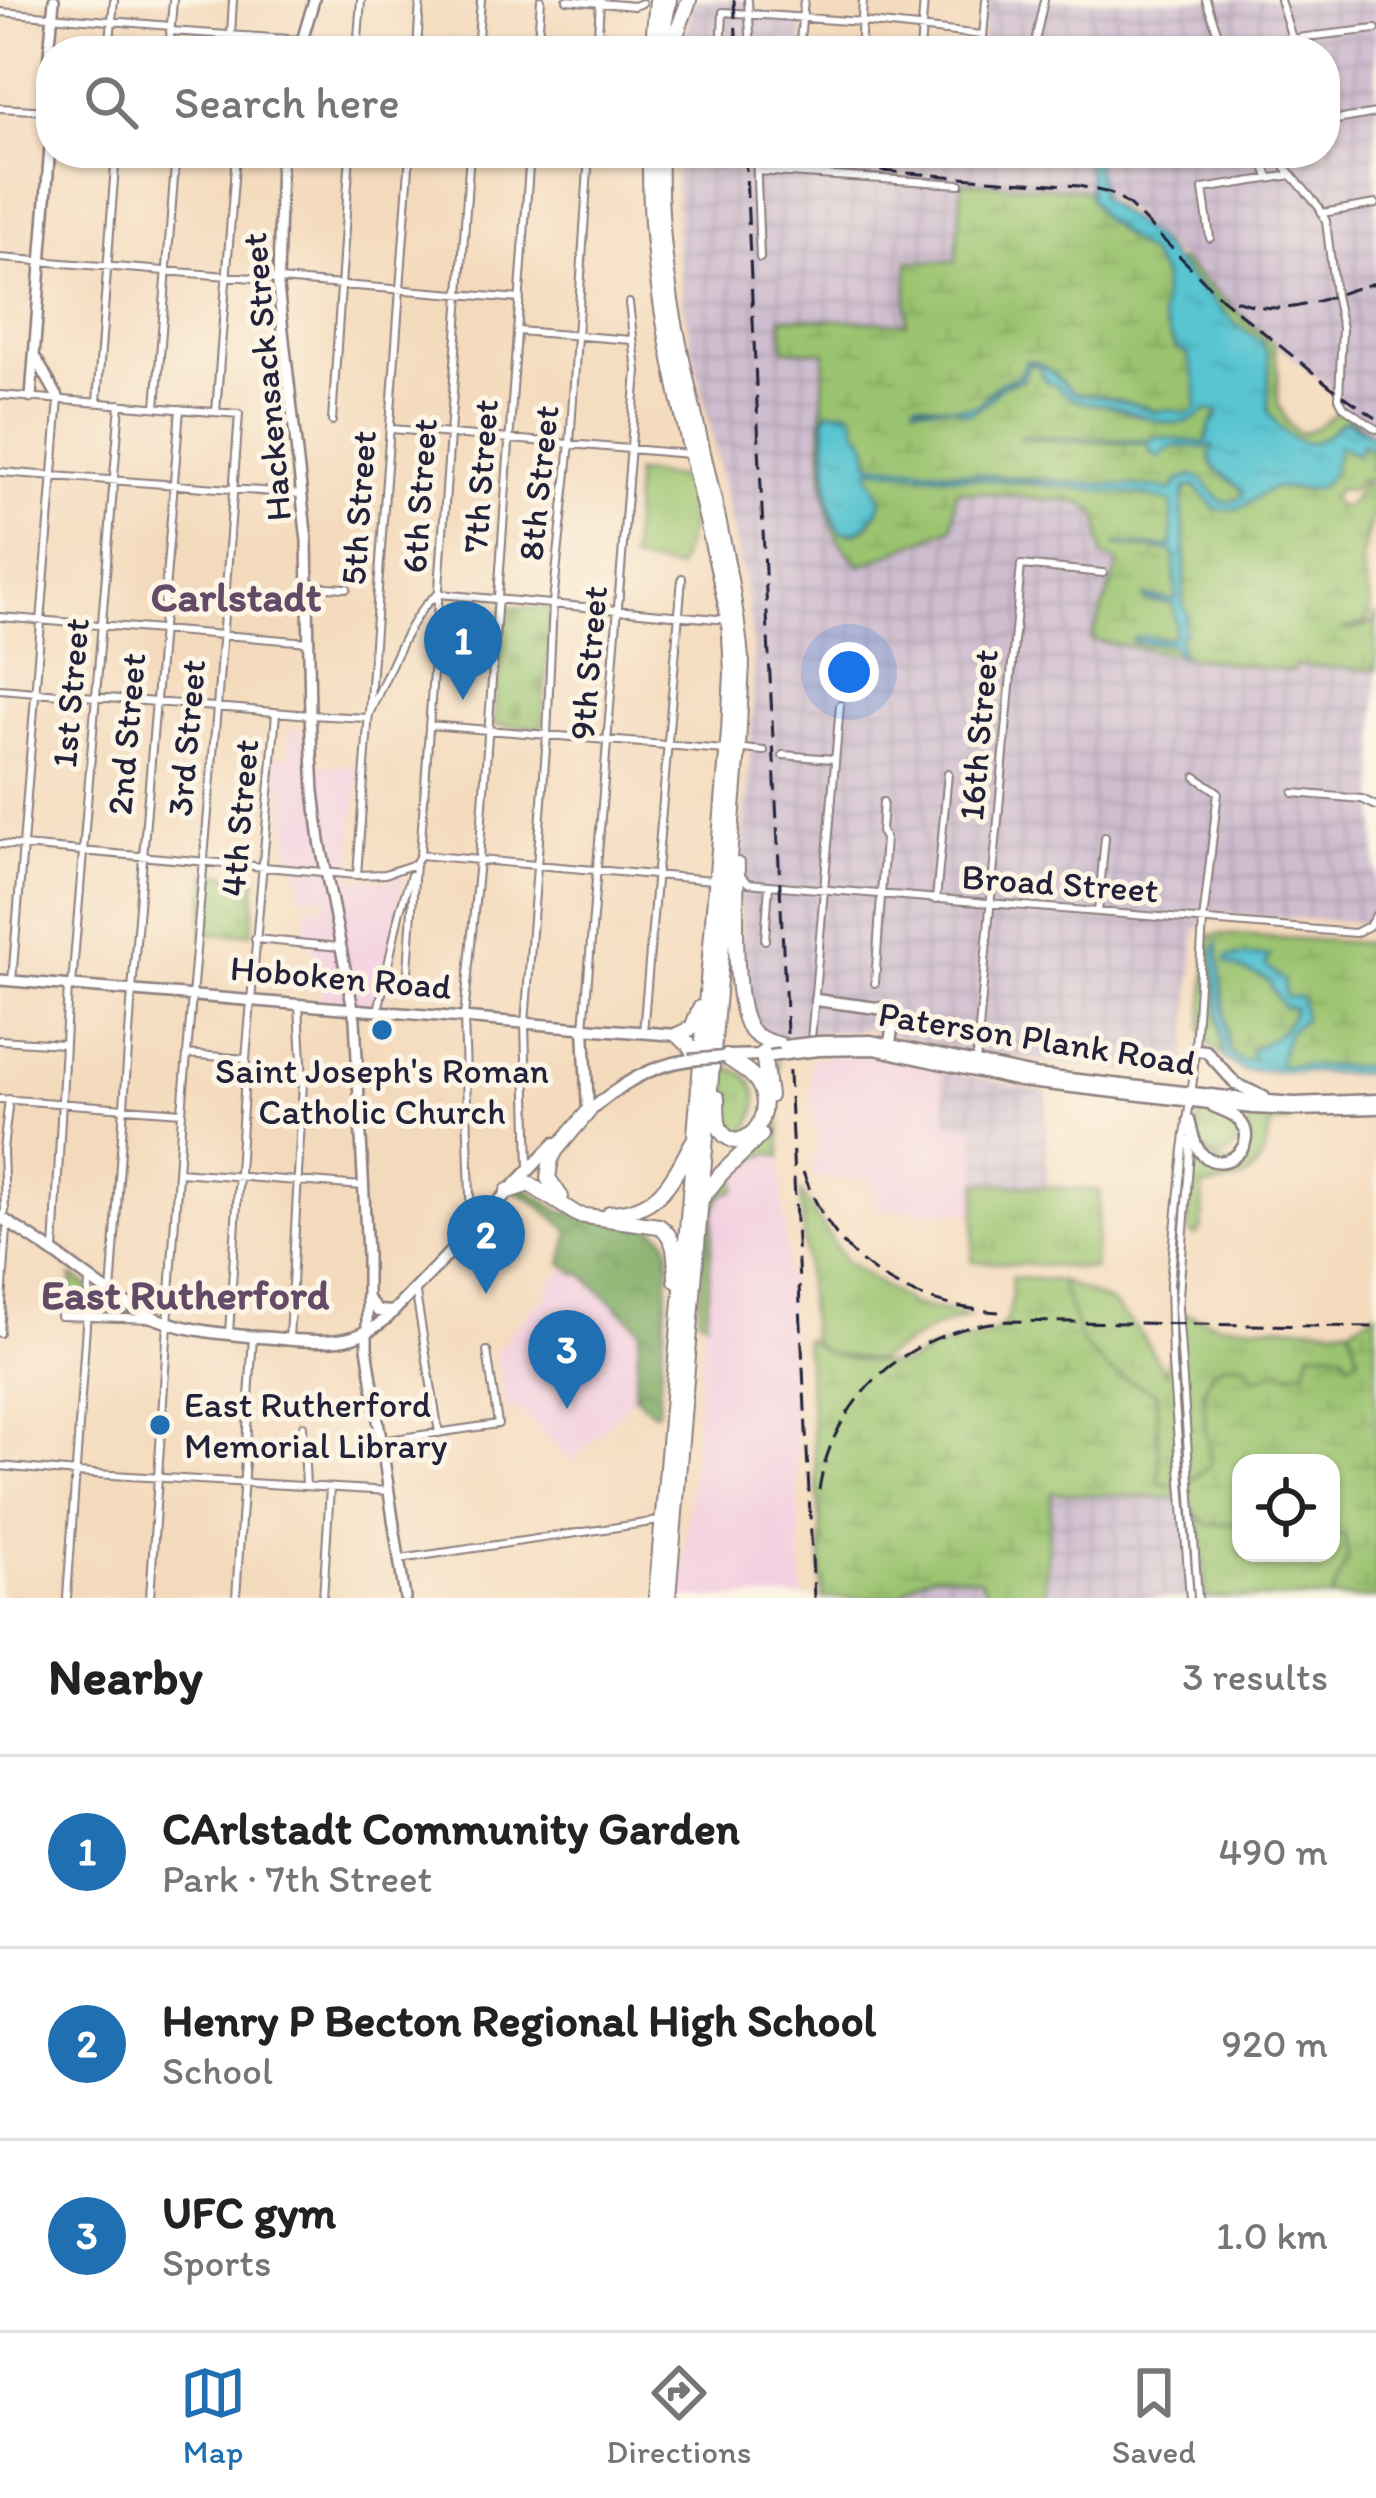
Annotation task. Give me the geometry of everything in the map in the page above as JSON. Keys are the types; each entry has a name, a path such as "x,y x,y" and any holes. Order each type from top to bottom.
{"highway":[{"path":"660,36 669,0"},
{"path":"673,36 679,0"},
{"path":"676,36 689,0"},
{"path":"650,1 654,36"},
{"path":"650,168 651,226 660,295 729,620 735,919 742,1011 749,1028 770,1049 765,1127 700,1202"},
{"path":"656,1598 696,1136 695,1063 745,704 734,592 677,338 661,217 660,168"},
{"path":"668,1598 742,661"},
{"path":"695,1063 688,1043 677,1035 692,1028 699,1015 712,944"},
{"path":"715,1025 718,1125 728,1139 743,1141 759,1125 762,1094 753,1076 725,1057"},
{"path":"588,1112 556,1150 548,1178 562,1197 590,1211 624,1212 647,1204 668,1186 696,1136"},
{"path":"508,1191 530,1184 578,1215 650,1223 666,1231 675,1247 679,1336"}],"main road":[{"path":"50,36 53,0"},
{"path":"304,36 314,0"},
{"path":"31,397 48,168"},
{"name":"Hackensack Street","path":"281,168 278,279 302,494 314,791 353,1008 367,1347 405,1598"},
{"path":"34,355 59,399"},
{"name":"Hoboken Road","path":"6,981 677,1035"},
{"path":"816,1000 885,1009 893,1021 890,1044"},
{"path":"584,1028 588,1112"},
{"name":"Paterson Plank Road","path":"819,1046 852,1040 890,1044 1034,1075 1283,1110 1376,1104"},
{"name":"Paterson Plank Road","path":"368,1334 588,1112 642,1074 770,1049 819,1046 875,1049 1021,1081 1160,1097 1376,1104"},
{"path":"1196,1050 1209,1053 1240,1086 1275,1102"},
{"path":"586,1078 607,1096"},
{"path":"1160,1097 1180,1112 1187,1136"},
{"path":"1189,1120 1204,1157 1223,1162 1239,1154 1246,1138 1241,1122 1196,1099"},
{"path":"4,1220 111,1294 163,1321 229,1334 333,1342 368,1334"},
{"path":"367,1299 377,1311 393,1312"}],"street":[{"path":"111,36 114,0"},
{"path":"170,36 173,0"},
{"path":"231,35 233,0"},
{"path":"358,36 361,0"},
{"path":"418,36 420,0"},
{"path":"478,36 481,0"},
{"path":"538,36 541,0"},
{"path":"567,0 634,6 650,1"},
{"path":"748,0 750,36"},
{"path":"801,36 804,0"},
{"path":"861,36 863,0"},
{"path":"921,36 924,0"},
{"path":"722,36 723,13 983,35 986,0"},
{"path":"1036,36 1044,0"},
{"path":"1206,0 1219,36"},
{"path":"1280,0 1291,36"},
{"path":"598,36 600,2"},
{"path":"0,12 238,36"},
{"path":"1311,36 1376,29"},
{"path":"0,108 36,110"},
{"path":"1340,119 1376,113"},
{"path":"97,402 115,168"},
{"path":"156,407 175,168"},
{"path":"0,395 217,412 235,168"},
{"path":"332,421 349,168"},
{"name":"5th Street","path":"357,874 409,168"},
{"name":"6th Street","path":"407,987 469,168"},
{"name":"7th Street","path":"471,1229 464,1017 529,168"},
{"name":"8th Street","path":"529,1169 525,1024 588,168"},
{"path":"757,168 760,258"},
{"path":"1266,168 1269,178"},
{"path":"1286,168 1322,213 1328,230 1342,326 1339,398 1344,407 1376,429"},
{"path":"757,171 961,184"},
{"path":"1210,238 1202,189 1292,175"},
{"path":"1322,213 1376,204"},
{"path":"0,258 520,299"},
{"name":"9th Street","path":"584,1028 637,371 629,303"},
{"path":"518,331 632,340"},
{"path":"6,981 24,846 59,399"},
{"name":"1st Street","path":"54,1252 63,1044 120,404"},
{"name":"2nd Street","path":"111,1294 131,991 180,409"},
{"name":"3rd Street","path":"150,1598 163,1321 239,414 217,412"},
{"path":"392,429 693,454"},
{"path":"0,472 302,494"},
{"name":"16th Street","path":"976,1064 1021,565 1102,573"},
{"path":"644,1033 682,578"},
{"path":"308,586 346,588"},
{"path":"0,689 367,718 409,631 430,599 439,595 729,620"},
{"path":"0,617 309,641"},
{"path":"804,1060 814,1034 840,705"},
{"name":"4th Street","path":"229,1334 255,939 276,713"},
{"path":"429,725 764,751"},
{"path":"783,755 834,759"},
{"path":"936,900 948,773"},
{"path":"1194,1598 1178,1308 1190,1152 1187,1136 1196,1099 1203,921 1218,792 1196,777"},
{"path":"1294,794 1362,799 1376,806"},
{"path":"875,982 883,802"},
{"path":"1098,912 1106,838"},
{"path":"0,844 357,874 386,874 415,864"},
{"path":"420,855 717,880"},
{"path":"378,1011 415,864"},
{"name":"Broad Street","path":"737,871 748,883 1355,933 1370,926 1376,915"},
{"path":"766,940 769,885"},
{"path":"255,939 340,946"},
{"path":"289,1339 304,1083 299,1004"},
{"path":"0,1040 63,1044"},
{"path":"187,1054 246,1059"},
{"path":"0,1333 7,1229 5,1099 182,1112"},
{"path":"179,1172 363,1186"},
{"path":"68,1598 89,1279"},
{"path":"415,1288 440,1433"},
{"path":"59,1316 163,1321"},
{"path":"236,1598 253,1336"},
{"path":"381,1442 498,1424 487,1351"},
{"path":"303,1426 305,1486"},
{"path":"0,1466 390,1491"},
{"path":"323,1598 330,1488"},
{"path":"400,1559 663,1520"}],"shaded area":[{"path":"693,0 748,0 749,13 802,18 801,36 686,36"},
{"path":"985,0 1376,0 1376,436 1347,415 1328,386 1232,308 1112,198 1081,189 962,182 956,261 908,261 906,322 781,317 784,350 825,352 821,417 827,507 837,539 860,566 953,528 955,490 1083,504 1098,517 1102,555 1118,563 1091,641 1292,671 1294,665 1376,671 1376,938 1359,922 1211,913 1196,931 1185,1078 961,1051 863,1029 765,1039 747,1016 739,908 753,650 744,580 685,313 676,243 675,168 1340,168 1340,36 983,36"},
{"path":"289,730 302,730 306,766 360,766 349,877 387,881 406,874 398,895 401,900 384,1003 321,1000 305,907 327,905 326,895 301,896 284,789 273,786 275,755 289,756"},
{"path":"849,1052 940,1070 948,1124 973,1124 976,1212 875,1210 872,1180 814,1177 812,1156 817,1155 819,1134 814,1132 810,1059"},
{"path":"940,1070 1046,1092 1047,1187 978,1182 974,1124 948,1124"},
{"path":"771,1153 781,1157 803,1598 681,1598 714,1210 736,1172"},
{"path":"568,1266 642,1332 633,1398 572,1462 519,1409 506,1410 496,1351"},
{"path":"1052,1493 1179,1498 1200,1523 1206,1598 1044,1598"},
{"path":"937,1573 980,1579 989,1595 1031,1598 898,1598 912,1581"}],"green space":[{"path":"962,182 1090,192 1102,218 1149,255 1163,277 1162,319 1176,349 1188,354 1197,408 1186,414 1151,411 1112,398 1079,394 1046,367 1026,361 1019,376 996,385 978,405 954,408 971,412 1001,386 1022,380 1028,364 1039,366 1046,381 1078,401 1145,418 1172,423 1196,418 1206,409 1218,412 1206,443 1154,437 1149,441 1022,438 1148,444 1150,453 1161,457 1172,448 1212,445 1213,466 1243,491 1230,502 1221,501 1202,479 1192,475 1167,491 870,463 869,446 853,414 828,411 825,417 830,502 841,529 850,533 866,526 882,501 871,468 1135,494 1173,502 1172,547 1119,545 1174,554 1176,597 1144,597 1173,604 1176,625 1172,638 1132,640 1171,644 1178,655 1091,640 1119,563 1102,555 1098,516 1083,503 956,490 953,527 860,566 836,535 825,494 822,445 825,352 784,350 782,317 906,323 908,261 956,261"},
{"path":"1180,260 1274,345 1278,403 1299,434 1340,410 1376,439 1346,420 1314,442 1298,440 1284,431 1268,411 1268,355 1262,342 1238,326 1175,263"},
{"path":"1342,445 1357,454 1363,445 1369,446 1371,470 1376,470 1376,483 1358,481 1353,490 1338,489 1331,497 1343,508 1362,483 1376,494 1362,560 1369,599 1367,621 1341,630 1373,622 1376,613 1376,671 1295,665 1293,672 1183,656 1180,633 1189,616 1183,605 1182,503 1186,488 1195,486 1216,509 1226,510 1274,488 1312,489 1325,481"},
{"path":"635,473 690,478 689,532 677,569 631,561"},
{"path":"503,606 551,609 542,728 494,725"},
{"path":"208,873 256,878 252,933 202,935"},
{"path":"1210,935 1376,944 1376,1067 1277,1065 1288,1032 1304,1019 1294,1007 1278,1034 1250,1050 1254,1059 1240,1062 1229,1049 1218,945 1213,951 1223,1057 1202,1030","holes":["1269,958 1265,965 1293,1007 1257,975"]},
{"path":"778,1061 781,1157 770,1153 754,1159 736,1172 736,1190 721,1195 714,1211 706,1321 698,1316 710,1198 764,1135 772,1103 769,1071"},
{"path":"721,1068 745,1075 757,1098 750,1124 739,1137 727,1134 720,1123"},
{"path":"1199,1110 1224,1116 1242,1133 1228,1153 1215,1156 1203,1149 1197,1134"},
{"path":"1242,1114 1288,1114 1288,1122 1271,1125 1263,1155 1252,1172 1233,1182 1203,1187 1202,1227 1197,1235 1191,1234 1193,1150 1228,1165 1245,1155 1250,1134"},
{"path":"978,1182 1100,1191 1094,1269 972,1261"},
{"path":"524,1187 561,1212 652,1227 666,1238 670,1250 658,1410 654,1413 634,1395 640,1329 581,1273 562,1263 570,1231 534,1202 513,1192"},
{"path":"800,1191 845,1261 912,1305 969,1316 933,1328 876,1361 824,1352 811,1340"},
{"path":"72,1276 134,1315 70,1310"},
{"path":"1011,1277 1060,1281 1082,1343 1109,1371 1156,1393 1160,1483 1179,1489 1211,1465 1205,1397 1215,1370 1228,1363 1247,1364 1256,1379 1278,1370 1290,1374 1305,1369 1311,1350 1341,1352 1350,1362 1359,1357 1350,1327 1376,1312 1376,1598 1331,1598 1348,1557 1345,1535 1340,1535 1340,1454 1232,1454 1232,1523 1209,1525 1178,1498 1052,1493 1044,1598 989,1595 979,1579 944,1574 916,1581 898,1598 822,1598 805,1339 826,1352 897,1365 933,1349 995,1332 1009,1314"},
{"path":"1060,1281 1110,1302 1138,1330 1165,1372 1184,1313 1220,1324 1350,1327 1360,1357 1255,1379 1212,1372 1203,1392 1211,1466 1179,1489 1160,1483 1156,1393 1109,1371 1082,1343"},
{"path":"1192,1510 1209,1525 1232,1523 1232,1562 1340,1562 1340,1535 1345,1535 1348,1557 1331,1598 1206,1598 1200,1523"}],"water":[{"path":"1087,168 1096,168 1101,198 1154,238 1238,326 1262,342 1268,355 1268,411 1278,425 1306,443 1323,438 1346,420 1376,439 1376,470 1371,470 1369,446 1362,445 1357,454 1339,446 1331,474 1311,489 1277,488 1226,510 1216,509 1195,486 1185,488 1183,605 1189,616 1184,634 1180,633 1183,656 1171,644 1131,640 1172,638 1176,625 1173,604 1144,596 1176,597 1174,554 1114,545 1172,547 1172,502 1135,494 871,468 882,501 862,528 842,532 829,501 825,417 828,411 853,414 867,442 870,463 1167,491 1192,475 1202,479 1221,501 1231,502 1243,491 1213,466 1212,445 1178,446 1161,457 1153,455 1148,443 1017,438 1148,441 1154,437 1206,443 1218,412 1206,410 1172,423 1078,401 1046,381 1039,366 1029,364 1022,379 1001,386 986,403 964,413 953,407 981,402 1002,381 1018,376 1026,361 1046,368 1079,394 1152,411 1186,414 1197,408 1188,354 1177,349 1162,319 1163,277 1149,255 1102,218 1089,197"},
{"path":"1218,943 1229,1051 1240,1061 1253,1059 1250,1050 1277,1034 1294,1008 1283,1007 1268,980 1226,963 1227,956 1270,956 1266,965 1284,981 1286,997 1301,997 1304,1019 1288,1032 1278,1065 1376,1067 1376,1074 1241,1070 1223,1057 1213,950"}],"railway":[{"path":"734,0 736,36"},
{"path":"746,168 814,1598"},
{"path":"841,168 1079,186 1110,193 1130,206 1221,298 1376,418"},
{"path":"1235,300 1291,307 1376,283"},
{"path":"803,1172 834,1232 878,1274 933,1300 999,1312"},
{"path":"819,1490 827,1455 860,1395 911,1352 975,1326 1010,1321 1376,1327"}],"place":[{"name":"CArlstadt Community Garden","path":"463,700"},
{"name":"Saint Joseph's Roman Catholic Church","path":"382,1030"},
{"name":"Henry P Becton Regional High School","path":"486,1294"},
{"name":"UFC gym","path":"567,1409"},
{"name":"East Rutherford Memorial Library","path":"160,1425"}],"district":[{"name":"Carlstadt","path":"236,596"},
{"name":"East Rutherford","path":"185,1294"}]}
